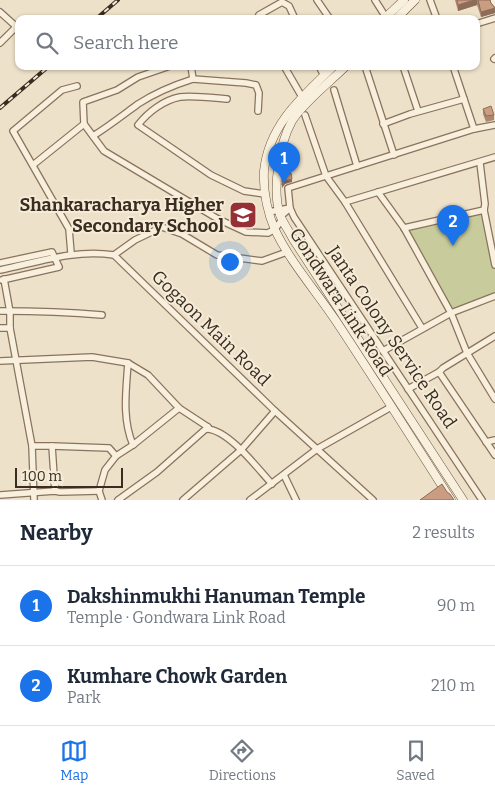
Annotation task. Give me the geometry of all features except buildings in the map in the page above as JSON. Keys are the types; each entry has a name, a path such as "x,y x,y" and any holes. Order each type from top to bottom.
{"street":[{"path":"317,0 327,15"},
{"path":"375,0 384,15"},
{"path":"389,15 404,0"},
{"path":"400,15 415,0"},
{"path":"430,0 436,15"},
{"path":"493,0 495,6"},
{"path":"263,15 282,2 288,6 293,15"},
{"path":"0,12 15,26"},
{"path":"480,23 495,18"},
{"path":"0,43 15,30"},
{"path":"158,70 138,77 117,90 83,102 84,124 92,136 104,151 218,219 246,232 268,233 275,229 281,221 277,197 277,180 280,156 292,122 300,111 342,70"},
{"path":"192,70 193,80"},
{"path":"286,70 302,97"},
{"path":"320,70 324,76"},
{"name":"Gondwara Link Road","path":"330,70 293,104 279,124 264,169 265,194 269,212 275,229 287,252 335,320 451,500"},
{"path":"366,70 394,155"},
{"path":"404,70 418,111"},
{"path":"454,70 474,129"},
{"path":"92,136 140,103 173,86 193,80 256,85 259,93 258,111"},
{"path":"71,253 69,230 13,132 62,90 77,86"},
{"path":"334,90 357,166"},
{"path":"227,99 180,97 158,106 143,118 138,125 211,175 244,191 265,194"},
{"path":"383,124 418,111 464,99"},
{"path":"305,115 326,176 345,202 422,328"},
{"path":"33,165 84,124"},
{"path":"269,212 280,213 290,208 288,188 474,129 495,125"},
{"path":"345,202 495,157"},
{"path":"480,163 485,204 484,210 495,265"},
{"path":"378,192 404,228 451,313 467,352 495,400"},
{"name":"Janta Colony Service Road","path":"290,208 294,217 482,500"},
{"path":"404,228 484,210"},
{"name":"Gondwara Link Road","path":"280,213 292,239 463,500"},
{"path":"0,270 71,253 96,252 114,255 135,240 162,227 182,234 217,255 262,261 287,252"},
{"path":"0,263 52,252 59,267 2,280 10,312 10,328 32,446 34,497"},
{"name":"Gogaon Main Road","path":"114,255 275,411 373,500"},
{"path":"383,351 451,313 495,296"},
{"path":"0,312 45,313 62,311 102,315"},
{"path":"0,328 10,328"},
{"path":"408,389 439,372 467,352 495,336"},
{"path":"0,361 92,357 128,363 148,375 179,408 208,427 207,429 212,429 222,434 241,450 272,484"},
{"path":"128,363 125,414 133,445"},
{"path":"439,372 495,455"},
{"path":"251,500 317,449 391,407"},
{"path":"102,500 100,491 105,470 116,456 133,445 179,408"},
{"path":"183,500 241,450 275,411"},
{"path":"118,500 157,472 208,427"},
{"path":"486,442 495,440"},
{"path":"32,446 109,448 116,456"},
{"path":"52,446 54,491"},
{"path":"284,475 296,500"},
{"path":"0,495 34,497 54,491 100,491"}],"green space":[{"path":"484,210 495,265 495,296 451,313 404,228"}],"railway":[{"path":"101,15 118,0"},
{"path":"0,108 44,70"}],"place":[{"name":"Dakshinmukhi Hanuman Temple","path":"284,183"},
{"name":"Shankaracharya Higher Secondary School","path":"243,215"},
{"name":"Kumhare Chowk Garden","path":"453,246"}]}
